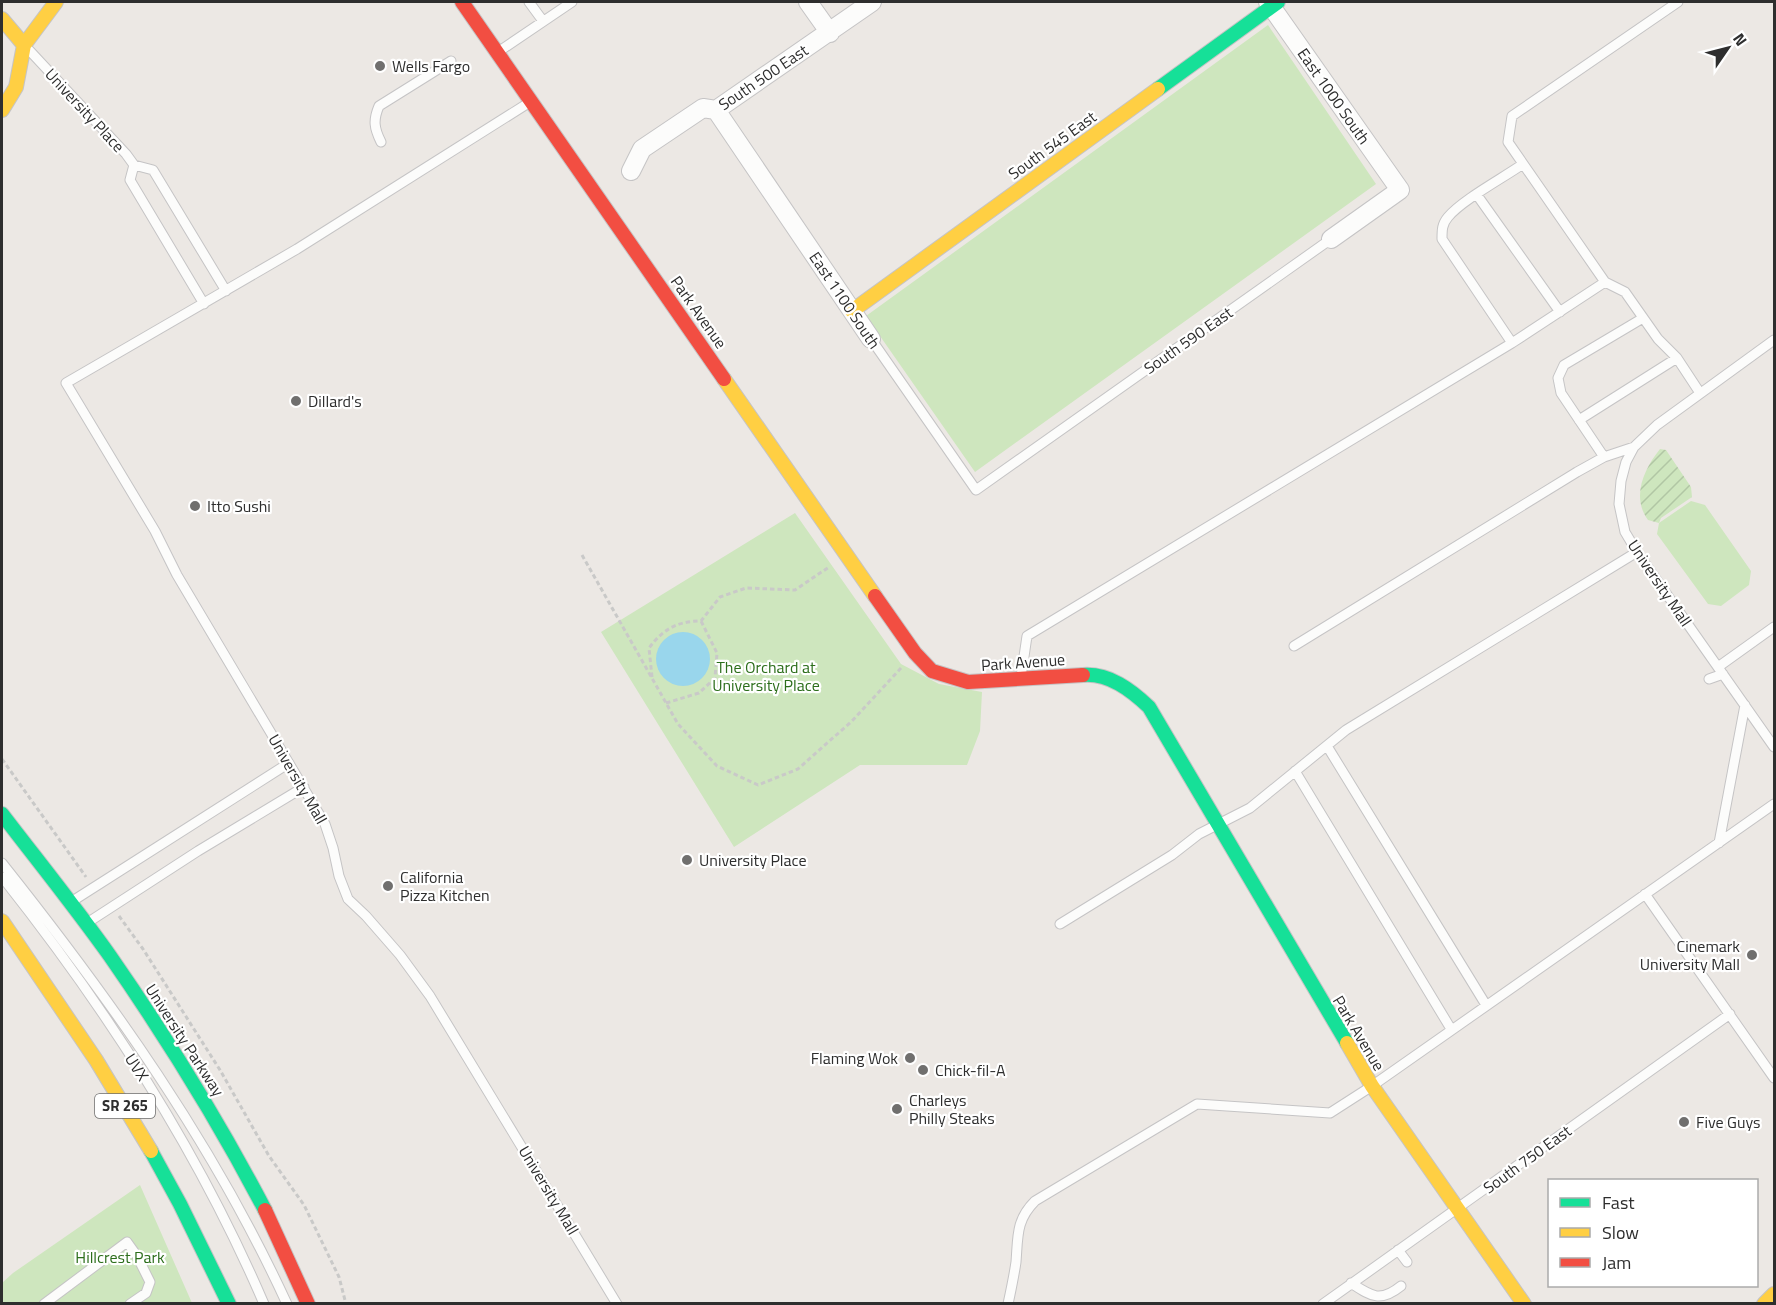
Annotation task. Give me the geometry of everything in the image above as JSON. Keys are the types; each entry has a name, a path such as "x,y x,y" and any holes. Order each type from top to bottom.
{"street":[{"path":"2,110 16,87 24,45 56,2"},
{"name":"Park Avenue","path":"462,2 533,100 915,653 932,671 968,682 1095,674 1128,687 1149,707 1216,825 1372,1086 1524,1304"},
{"path":"807,2 830,33"},
{"name":"South 500 East","path":"631,171 642,149 703,108 716,110 872,2"},
{"name":"East 1000 South","path":"1272,3 1400,190"},
{"name":"South 545 East","path":"852,311 1272,3"},
{"path":"2,19 24,45"},
{"path":"9,52 24,45"},
{"name":"East 1100 South","path":"716,110 871,339"},
{"name":"South 590 East","path":"1331,239 1400,190"},
{"name":"University Parkway","path":"2,814 109,955 231,1145 273,1224 308,1304"},
{"name":"SR 265","path":"2,921 71,1020 143,1135 199,1237 229,1304"},
{"path":"1764,1304 1774,1294"}],"lane":[{"path":"529,2 543,21"},
{"path":"498,52 572,2"},
{"path":"1678,2 1512,116 1508,142 1605,282 1625,292 1642,318 1677,358 1701,393"},
{"name":"University Place","path":"24,45 134,165 130,180 204,304"},
{"path":"381,142 374,128 379,106 451,61"},
{"path":"204,304 306,243 533,100"},
{"path":"1512,343 1442,239 1442,229 1447,218 1457,208 1523,164"},
{"path":"134,165 153,170 226,291"},
{"path":"1477,195 1560,312"},
{"name":"South 590 East","path":"976,490 1331,239"},
{"path":"1021,679 1027,636 1512,343 1605,282"},
{"name":"University Mall","path":"204,304 66,383 325,824 339,876 348,899 400,955 430,996 617,1304"},
{"path":"1604,457 1561,393 1558,378 1564,365 1642,318"},
{"name":"East 1100 South","path":"871,339 976,490"},
{"name":"University Mall","path":"1774,340 1657,425 1634,447 1626,462 1621,481 1619,504 1625,532 1637,552 1774,747"},
{"path":"1579,420 1677,358"},
{"path":"1294,646 1604,457 1634,447"},
{"path":"1060,924 1172,855 1199,834 1250,808 1346,730 1637,552"},
{"path":"1709,679 1774,627"},
{"path":"1719,843 1745,705"},
{"path":"1327,746 1486,1005"},
{"path":"69,903 289,763"},
{"path":"1295,771 1451,1029"},
{"path":"85,925 304,787"},
{"path":"1008,1304 1016,1263 1019,1225 1025,1211 1035,1201 1197,1104 1330,1113 1372,1086 1774,804"},
{"path":"2,862 73,952 160,1078 236,1204 287,1304"},
{"name":"UVX","path":"2,877 80,984 147,1082 222,1213 264,1304"},
{"path":"1645,894 1774,1078"},
{"name":"South 750 East","path":"1323,1304 1730,1014"},
{"path":"44,1304 127,1242 150,1282 146,1293 130,1304"},
{"path":"1398,1250 1407,1262"},
{"path":"1351,1283 1372,1297 1390,1295 1401,1286"}],"path":[{"path":"701,621 720,597 746,588 795,590 847,554"},
{"path":"582,555 678,724 717,766 758,785 798,769 852,721 915,653"},
{"path":"652,678 649,648 657,636 683,621 701,621"},
{"path":"666,703 699,693 715,678 717,653 701,621"},
{"path":"2,759 85,875"},
{"path":"121,919 143,949 220,1070 269,1156 304,1205 339,1277 346,1304"}],"green space":[{"path":"1268,25 1376,184 975,472 866,316"},
{"path":"1660,449 1666,450 1691,487 1692,497 1661,518 1659,523 1648,520 1640,502 1640,493 1649,465"},
{"path":"1691,501 1705,505 1751,571 1749,585 1721,606 1708,604 1657,534 1659,523"},
{"name":"The Orchard at University Place","path":"795,513 901,664 939,684 982,692 980,731 967,765 860,765 734,847 601,632"},
{"name":"Hillcrest Park","path":"140,1185 192,1303 2,1304 2,1283 13,1273"}],"water":[{"path":"678,632 688,632 698,636 706,644 710,659 706,674 698,682 688,686 678,686 668,682 660,674 656,664 656,654 660,644 668,636"}],"traffic: fast":[{"path":"1158,89 1278,2"},
{"path":"1083,675 1111,680 1127,689 1149,707 1347,1043"},
{"path":"2,814 97,938 152,1018 211,1113 265,1210"},
{"path":"151,1151 229,1304"}],"traffic: slow":[{"path":"2,110 16,87 24,45 56,2"},
{"path":"2,19 24,45"},
{"path":"852,311 1158,89"},
{"path":"724,379 875,596"},
{"path":"2,921 96,1060 151,1151"},
{"path":"1347,1043 1372,1086 1524,1304"},
{"path":"1764,1304 1774,1294"}],"traffic: jam":[{"path":"462,2 724,379"},
{"path":"875,596 915,653 932,671 968,682 1083,675"},
{"path":"265,1210 308,1304"}],"place":[{"name":"Wells Fargo","path":"380,66"},
{"name":"Dillard's","path":"296,401"},
{"name":"Itto Sushi","path":"195,506"},
{"name":"University Place","path":"687,860"},
{"name":"California Pizza Kitchen","path":"388,886"},
{"name":"Cinemark University Mall","path":"1752,955"},
{"name":"Flaming Wok","path":"910,1058"},
{"name":"Chick-fil-A","path":"923,1070"},
{"name":"Charleys Philly Steaks","path":"897,1109"},
{"name":"Five Guys","path":"1684,1122"}]}
